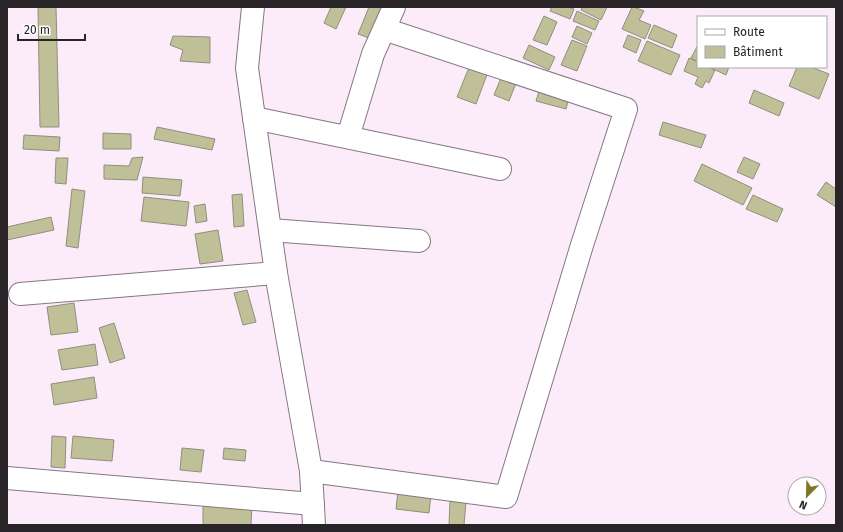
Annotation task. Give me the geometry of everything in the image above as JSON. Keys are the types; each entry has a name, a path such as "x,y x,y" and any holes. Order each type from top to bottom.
{"street":[{"path":"7,478 314,515 312,471 276,274 247,68 253,7"},
{"path":"348,137 373,54 394,7"},
{"path":"312,471 506,497 582,245 626,109 384,29"},
{"path":"254,118 500,169"},
{"path":"270,230 419,241"},
{"path":"20,294 276,274"}],"building":[{"path":"38,7 56,7 59,127 40,127"},
{"path":"331,7 346,7 336,29 324,23"},
{"path":"369,7 384,9 372,39 358,34"},
{"path":"552,7 569,7 574,9 570,19 550,11"},
{"path":"582,7 607,7 601,20 581,10"},
{"path":"632,7 644,11 639,20 651,25 645,39 622,29"},
{"path":"577,11 599,21 595,30 573,21"},
{"path":"544,16 557,22 547,45 533,40"},
{"path":"654,25 677,35 672,48 648,38"},
{"path":"577,26 592,33 587,44 572,37"},
{"path":"628,35 641,40 636,53 623,47"},
{"path":"173,36 210,37 210,63 180,61 183,50 170,45"},
{"path":"572,40 587,46 577,71 561,65"},
{"path":"647,41 680,55 671,75 638,61"},
{"path":"529,45 555,57 549,70 523,58"},
{"path":"697,47 697,61 691,58"},
{"path":"689,58 697,62 697,68 710,68 715,70 709,83 706,81 702,88 695,84 698,77 684,71"},
{"path":"470,65 488,72 476,104 457,97"},
{"path":"711,68 729,68 726,75"},
{"path":"797,68 814,68 829,74 819,99 789,86"},
{"path":"503,73 518,78 509,101 494,95"},
{"path":"541,85 570,93 566,109 536,101"},
{"path":"754,90 784,103 779,116 749,103"},
{"path":"663,122 706,135 701,148 659,135"},
{"path":"157,127 215,139 212,150 154,139"},
{"path":"103,133 131,134 131,149 103,149"},
{"path":"24,135 60,137 59,151 23,149"},
{"path":"143,157 137,180 104,179 104,165 129,166 132,158"},
{"path":"744,157 760,164 753,179 737,172"},
{"path":"56,158 68,158 66,184 55,183"},
{"path":"702,164 752,188 743,205 694,181"},
{"path":"143,177 182,180 180,196 142,193"},
{"path":"826,182 836,189 836,207 817,195"},
{"path":"72,189 85,191 78,248 66,246"},
{"path":"242,194 244,226 234,227 232,195"},
{"path":"753,195 783,209 777,222 746,209"},
{"path":"144,197 189,202 186,226 141,221"},
{"path":"205,204 207,221 196,223 194,206"},
{"path":"51,217 54,230 7,240 7,227"},
{"path":"218,230 223,261 200,264 195,234"},
{"path":"247,290 256,322 243,325 234,293"},
{"path":"74,303 78,332 51,335 47,307"},
{"path":"114,323 125,358 110,363 99,328"},
{"path":"95,344 98,365 62,370 58,350"},
{"path":"94,377 97,398 54,405 51,384"},
{"path":"52,436 66,437 65,468 51,467"},
{"path":"73,436 114,440 112,461 71,458"},
{"path":"182,448 204,450 201,472 180,470"},
{"path":"224,448 246,450 245,461 223,459"},
{"path":"398,490 431,494 429,513 396,509"},
{"path":"450,500 466,501 464,525 449,525"},
{"path":"203,504 252,505 251,525 203,525"}]}
